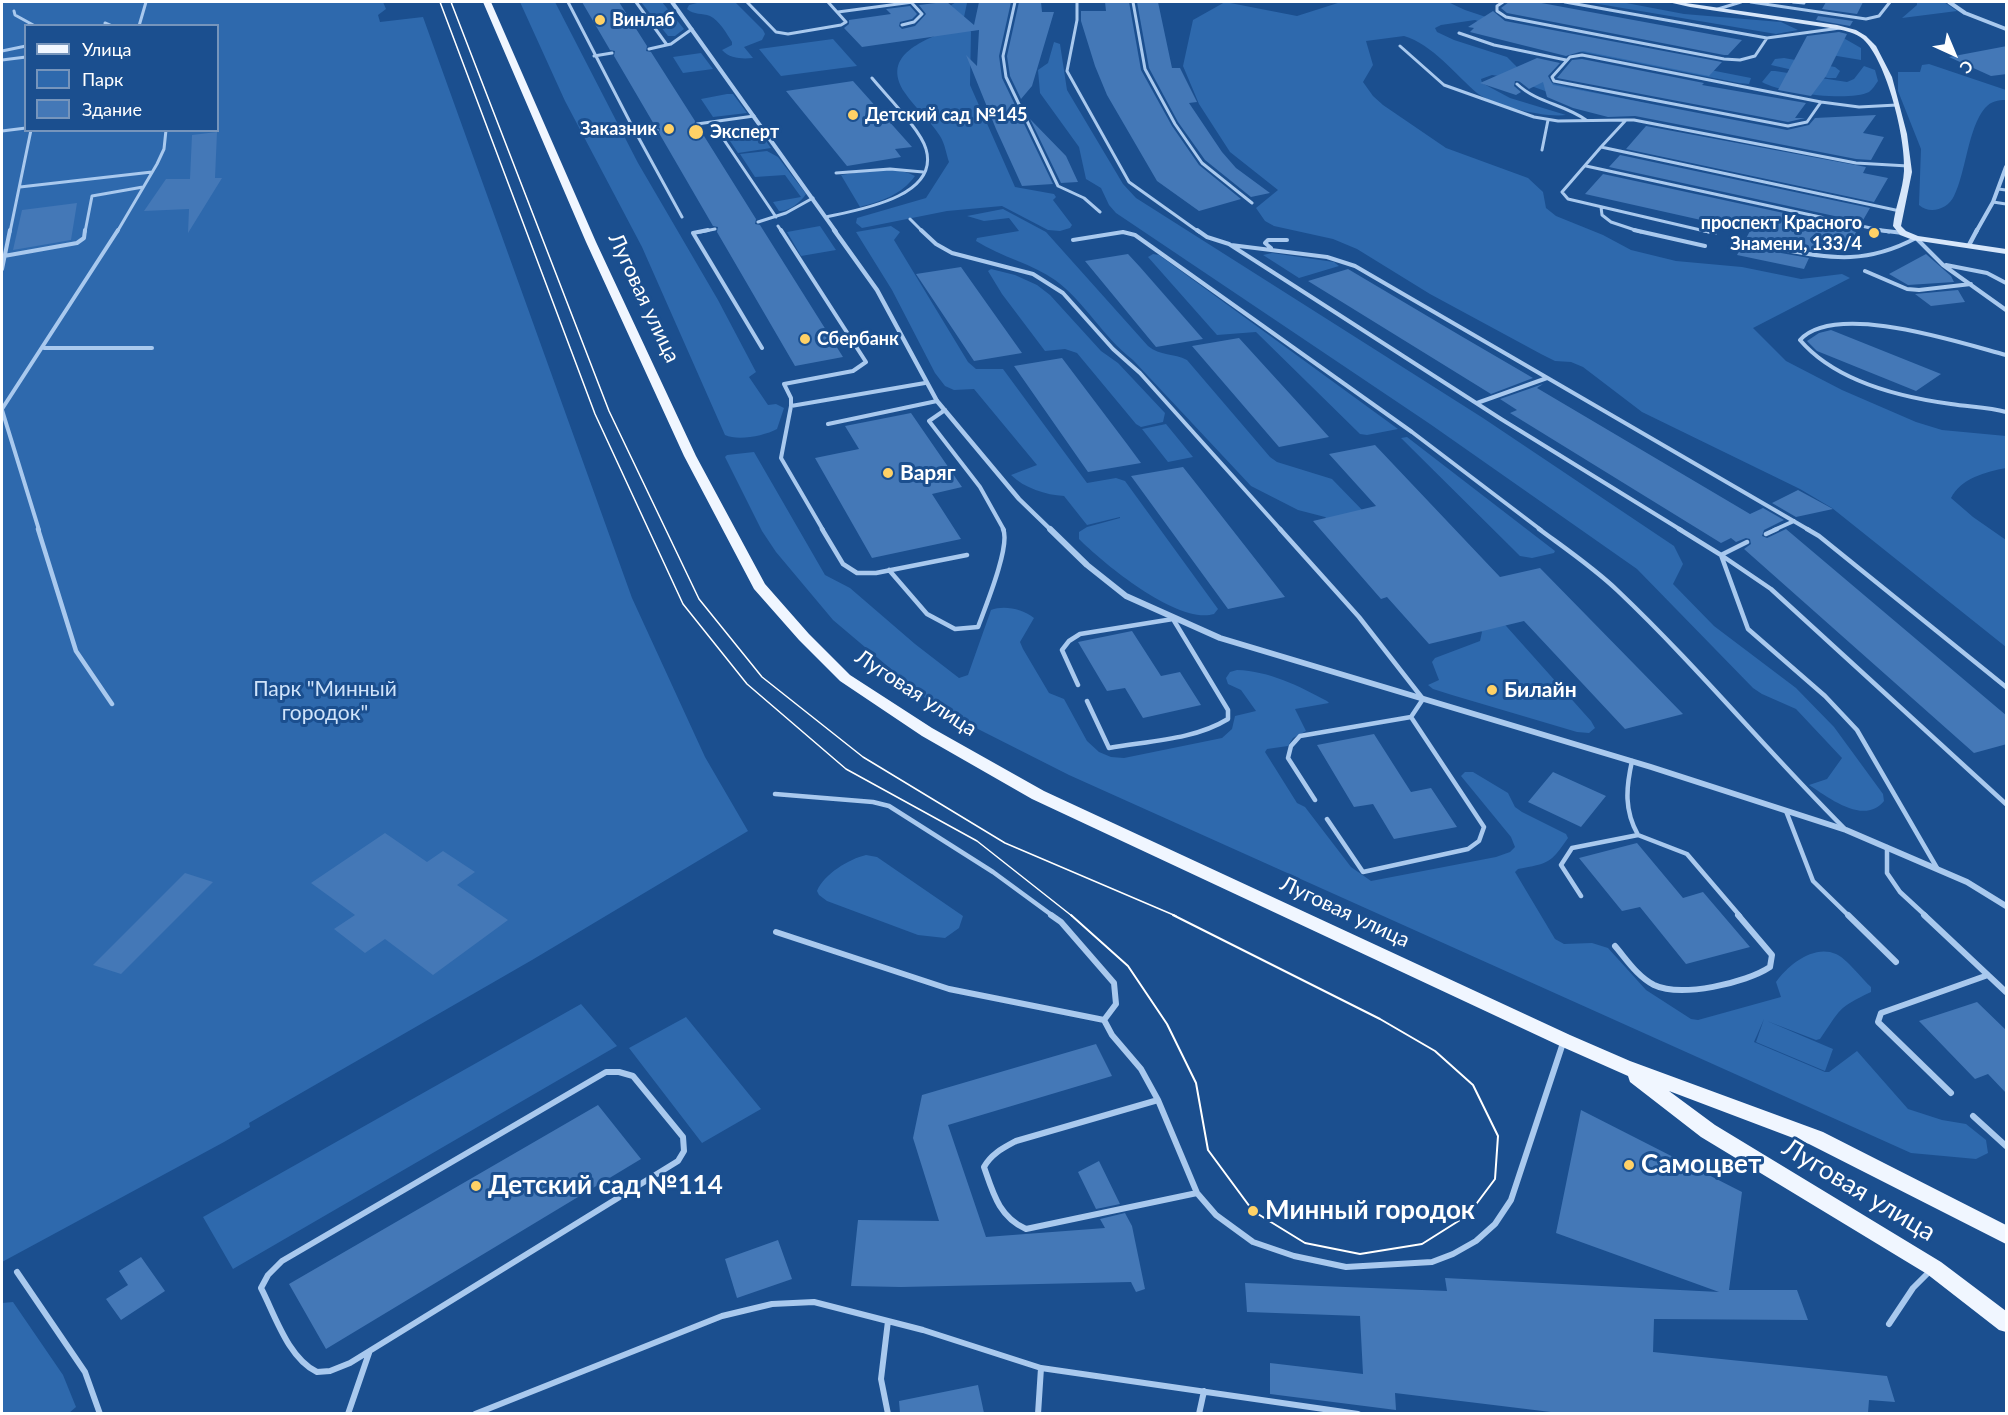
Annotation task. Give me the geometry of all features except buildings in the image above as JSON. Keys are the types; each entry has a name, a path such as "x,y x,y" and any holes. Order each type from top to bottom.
{"main road":[{"name":"Луговая улица","path":"487,2 690,456 748,566 759,586 804,637 845,678 927,732 1038,795 1564,1040 1623,1066 1816,1138 2007,1235"},
{"path":"1671,2 1840,28 1863,36 1880,57 1897,105 1908,166 1900,211 1900,230 1917,238 2007,252"},
{"name":"Луговая улица","path":"1623,1066 1708,1131 1934,1268 2007,1323"}],"street":[{"path":"672,2 878,290 925,383 938,401 1019,499 1087,565 1126,596 1173,619 1220,638 1632,761 1846,830 1967,882 2007,906"},
{"path":"1949,2 1965,13 2007,29"},
{"path":"1969,246 1993,202 2007,167"}],"lane":[{"path":"140,24 146,2"},
{"path":"568,2 631,124"},
{"path":"636,2 667,45"},
{"path":"747,2 770,28 782,33 841,26 846,22 828,2"},
{"path":"838,12 912,2 922,14 914,22 902,25"},
{"path":"1014,2 1003,56 1006,77 1059,186 1084,198 1100,212"},
{"path":"1077,2 1077,20 1067,71 1129,182 1207,237 1229,244 1327,258 1355,266 1819,536 2007,687"},
{"path":"1133,2 1145,69 1175,124 1202,163 1252,203"},
{"path":"1503,2 1497,6 1497,11 1506,17 1724,60 1740,60 1755,56 1767,38"},
{"path":"1565,2 1767,38 1840,28"},
{"path":"1718,9 1741,2"},
{"path":"1751,2 1866,19 1880,16 1890,2"},
{"path":"1793,2 1804,3"},
{"path":"14,11 15,15 32,24"},
{"path":"649,49 667,45 692,29"},
{"path":"1459,33 1512,49 1566,60"},
{"path":"2,51 24,46"},
{"path":"1400,46 1444,85 1534,117 1548,120 1646,121 1856,163 1908,166"},
{"path":"594,56 612,53"},
{"path":"1821,102 1807,122 1788,126 1554,81 1552,77 1570,57 1582,55 1821,102 1858,106 1897,105"},
{"path":"2,60 24,57"},
{"path":"826,217 888,201 915,186 927,164 926,147 872,78"},
{"path":"1517,84 1533,98 1572,112 1586,120"},
{"path":"696,124 754,116"},
{"path":"1542,150 1548,120"},
{"path":"1626,120 1562,192 1568,199 1715,233"},
{"path":"2,131 24,128"},
{"path":"657,130 636,133 682,217"},
{"path":"718,131 776,217"},
{"path":"2,269 31,132"},
{"path":"112,704 76,651 2,410 99,263 164,149 166,132"},
{"path":"1601,147 1900,211"},
{"path":"1586,166 1882,231 1900,230"},
{"path":"836,173 879,167 923,172"},
{"path":"20,187 152,172"},
{"path":"4,256 77,243 84,238 92,196 143,187"},
{"path":"1998,189 2007,190"},
{"path":"758,222 776,217 813,198"},
{"path":"1993,202 2007,204"},
{"path":"1601,207 1602,215 1622,226 1705,246"},
{"path":"910,219 941,247 971,258 1023,271 1046,280 1062,292 1112,349 1128,361 1162,396 1359,617 1423,699 1411,717 1300,736 1291,746 1288,758 1316,800"},
{"path":"778,226 866,362 853,371 784,384 791,398 791,406 781,458 843,564 857,573 876,573 967,555"},
{"path":"715,229 693,233 762,348"},
{"path":"1073,240 1123,232 1135,235 1412,432 1617,590 1723,698 1793,777 1846,830"},
{"path":"1782,249 1843,260 1900,248 1917,238 1943,265 2007,310"},
{"path":"1273,250 1265,243 1268,240 1287,240"},
{"path":"1229,244 1771,589 2007,804"},
{"path":"1943,265 1973,269 2007,283"},
{"path":"1865,271 1907,289 1918,290 1971,284"},
{"path":"2007,355 1895,326 1865,324 1822,327 1808,331 1800,340 1806,350 1824,363 1895,392 1934,402 2007,412"},
{"path":"44,348 152,348"},
{"path":"1477,402 1547,378"},
{"path":"791,406 925,383"},
{"path":"828,424 938,401"},
{"path":"889,570 927,614 955,629 978,627 1002,558 1005,533 981,487 929,421 945,410"},
{"path":"1766,534 1794,521"},
{"path":"1720,555 1747,542"},
{"path":"1720,555 1748,629 1825,696 1857,730 1937,868"},
{"path":"1078,685 1062,650 1069,641 1080,634 1173,619 1228,710 1228,719 1222,725 1196,732 1108,748 1087,701"},
{"path":"1327,819 1363,872 1476,846 1482,837 1484,827 1411,717"},
{"path":"1632,761 1626,792 1626,807 1630,822 1638,835"},
{"path":"775,794 873,802 889,806 993,872 1061,922 1114,982 1116,1004 1104,1020"},
{"path":"1785,811 1814,881 1896,962"},
{"path":"1581,896 1561,865 1572,848 1638,835 1687,854 1772,955 1770,967 1761,973 1680,992 1663,990 1644,979 1615,946"},
{"path":"1887,846 1887,873 1900,892 2007,992"},
{"path":"776,932 949,989 1104,1020"},
{"path":"1951,1093 1878,1022 1878,1017 1881,1013 1988,975"},
{"path":"1104,1020 1112,1035 1142,1070 1158,1100 1197,1193 1216,1215 1252,1242 1294,1256 1346,1267 1432,1262 1454,1254 1476,1241 1495,1224 1511,1200 1564,1040"},
{"path":"348,1413 369,1353 678,1161 684,1151 683,1137 633,1076 619,1072 606,1072 282,1261 268,1275 261,1288 303,1365 316,1372 330,1371 369,1353"},
{"path":"1158,1100 1016,1141 997,1151 984,1167 1000,1212 1011,1223 1026,1228 1197,1193"},
{"path":"1973,1116 2007,1146"},
{"path":"1888,1324 1912,1288 1934,1268"},
{"path":"17,1272 85,1372 100,1413"},
{"path":"474,1413 722,1316 762,1307 814,1302 888,1321 1041,1368 1358,1413"},
{"path":"888,1321 881,1378 888,1413"},
{"path":"1038,1413 1041,1368"},
{"path":"1199,1413 1204,1391"}],"green space":[{"name":"Парк \"Минный городок\"","path":"2,2 383,2 386,9 378,15 380,22 423,17 632,598 705,757 748,831 532,960 249,1123 250,1127 2,1262"},
{"path":"520,2 555,2 638,163 718,300 756,372 749,377 768,405 776,404 784,408 777,429 751,437 737,438 725,435 642,247 565,101"},
{"path":"641,2 662,2 684,29 675,36 668,36"},
{"path":"701,2 735,2 763,30 765,34 762,40 744,47 753,58 733,57 722,50 732,45 732,42 720,24 710,16 687,9 689,5"},
{"path":"956,2 967,3 964,17 971,32 970,85 1015,187 1054,194 1056,197 1053,200 1072,225 1070,228 1060,231 1048,230 1002,206 947,211 862,228 856,223 857,218 926,198 949,162 940,136 905,93 898,80 898,68 902,58 909,50 953,28 947,8"},
{"path":"1225,2 1297,16 1341,2 1448,2 1465,10 1552,39 1751,78 1749,84 1739,83 1567,49 1475,20 1435,28 1437,32 1454,40 1507,57 1519,69 1555,84 1678,110 1548,92 1506,77 1492,75 1481,79 1482,83 1510,98 1566,115 1546,115 1520,110 1477,93 1434,53 1404,36 1366,41 1373,65 1363,82 1383,105 1446,148 1528,178 1543,192 1546,208 1556,216 1603,235 1631,250 1676,261 1742,267 1801,279 1842,274 1850,278 1753,328 1786,361 1842,390 1916,422 1942,430 2006,436 2006,468 1982,474 1968,481 1955,491 1951,498 2006,540 2006,647 1832,508 1800,489 1642,412 1583,367 1571,362 1555,361 1541,354 1430,294 1357,249 1333,239 1274,226 1265,221 1256,208 1278,190 1230,152 1199,104 1183,66 1193,20"},
{"path":"1587,2 1621,2 1684,14 1781,22 1798,30 1776,34"},
{"path":"1917,2 1944,2 1957,11 1902,18 1917,5"},
{"path":"1840,36 1861,48 1861,60 1801,50"},
{"path":"833,39 857,66 781,76 759,49"},
{"path":"1054,42 1060,44 1067,90 1123,184 1136,198 1483,418 1674,546 1683,564 1673,584 1714,626 1796,688 1834,727 1883,794 1884,801 1876,808 1867,811 1856,810 1836,802 1809,785 1827,779 1842,758 1796,709 1753,688 1637,569 1430,424 1116,213 1109,205 1101,188 1086,179 1079,147 1040,93 1038,70 1048,63"},
{"path":"701,53 713,69 683,73 673,57"},
{"path":"1784,58 1835,67 1840,71 1836,78 1828,78 1771,65 1775,59"},
{"path":"1929,64 2006,90 2006,100 1990,104 1979,117 1962,175 1951,201 1933,210 1919,205 1921,149 1898,91 1898,72 1920,72 1922,65"},
{"path":"1864,66 1875,70 1878,81 1869,92 1859,95 1831,96 1799,93 1762,82 1771,71 1775,71 1847,82 1854,79"},
{"path":"733,94 747,113 713,117 701,99"},
{"path":"758,130 771,148 738,153 726,135"},
{"path":"767,151 778,157 806,194 798,203 786,210 779,211 773,202 801,197 785,175 755,177 740,154"},
{"path":"874,170 900,171 915,176 897,193 860,207 841,175"},
{"path":"1003,209 1046,232 1148,346 1187,360 1270,457 1277,462 1332,479 1434,584 1348,538 1325,517 1298,510 1251,486 1133,360 1112,341 1066,289 1046,274 976,241 977,238 1019,231 1009,218 984,221 967,216"},
{"path":"820,226 836,250 801,256 787,232"},
{"path":"891,226 900,232 894,240 968,362 976,369 1003,369 1087,483 1116,478 1125,481 1218,609 1214,614 1199,615 1162,602 1123,577 1079,539 1079,532 1087,527 1120,517 1087,525 1064,496 1036,490 1022,484 1011,475 1037,465 974,389 954,390 945,386 935,373 892,290 856,232"},
{"path":"1272,253 1334,262 1339,266 1299,278 1263,255"},
{"path":"1153,254 1159,255 1398,429 1367,435 1360,434 1256,332 1217,335 1148,257"},
{"path":"991,269 1015,275 1037,285 1050,295 1101,351 1118,363 1165,413 1163,422 1141,427 1136,424 1077,353 1065,349 1045,351 1002,294 988,271"},
{"path":"1166,424 1193,457 1168,462 1142,429"},
{"path":"1407,437 1555,551 1554,553 1532,558 1520,556 1401,438"},
{"path":"754,452 825,575 850,588 959,678 968,675 991,610 1013,609 1034,618 1020,642 1023,649 1049,693 1064,699 1087,741 1099,752 1111,757 1124,758 1222,738 1232,729 1235,716 1256,711 1241,690 1228,684 1226,678 1230,672 1237,670 1272,676 1327,701 1329,703 1295,709 1306,731 1293,738 1288,746 1267,749 1265,752 1297,803 1305,807 1351,867 1371,881 1496,857 1510,852 1515,847 1511,837 1461,776 1465,772 1473,772 1508,793 1515,807 1522,812 1566,834 1568,838 1548,861 1518,869 1515,872 1555,939 1564,944 1592,943 1608,948 1646,990 1691,1019 1698,1020 1781,997 1776,982 1794,963 1819,952 1840,956 1871,987 1871,992 1845,1006 1820,1039 1816,1040 1767,1021 1833,1049 1825,1071 1756,1042 1764,1019 1754,1042 1825,1072 1829,1072 1857,1051 1908,1109 1942,1120 1966,1124 1986,1140 1988,1153 1976,1159 1911,1153 1069,775 976,728 924,697 833,620 776,552 762,531 725,457"},
{"path":"1482,599 1595,728 1589,733 1577,732 1452,695 1428,685 1439,680 1432,662 1435,658 1480,641 1482,632 1464,610"},
{"path":"866,855 877,857 963,916 959,928 945,938 918,935 827,901 819,895 817,891 820,885 831,873 852,860"},
{"path":"581,1004 617,1046 233,1269 203,1217"},
{"path":"686,1017 761,1109 702,1143 629,1048"},
{"path":"13,1302 63,1375 76,1407 69,1413 2,1413 2,1303"}],"tram line":[{"path":"440,2 595,414 683,604 747,684 846,769 977,841 1072,916"},
{"path":"451,2 609,411 699,599 762,677 863,757 1005,843 1176,916"},
{"path":"1071,915 1128,966 1167,1024 1196,1083 1208,1150 1253,1211 1305,1243 1360,1254 1422,1244 1468,1215 1495,1179 1498,1136 1473,1085 1435,1051 1380,1019 1173,915"}],"place":[{"name":"Винлаб","path":"600,20"},
{"name":"Детский сад №145","path":"853,115"},
{"name":"Заказник","path":"669,129"},
{"name":"Эксперт","path":"696,132"},
{"name":"проспект Красного Знамени, 133/4","path":"1874,233"},
{"name":"Сбербанк","path":"805,339"},
{"name":"Варяг","path":"888,473"},
{"name":"Билайн","path":"1492,690"},
{"name":"Самоцвет","path":"1629,1165"},
{"name":"Детский сад №114","path":"476,1186"},
{"name":"Минный городок","path":"1253,1211"}]}
